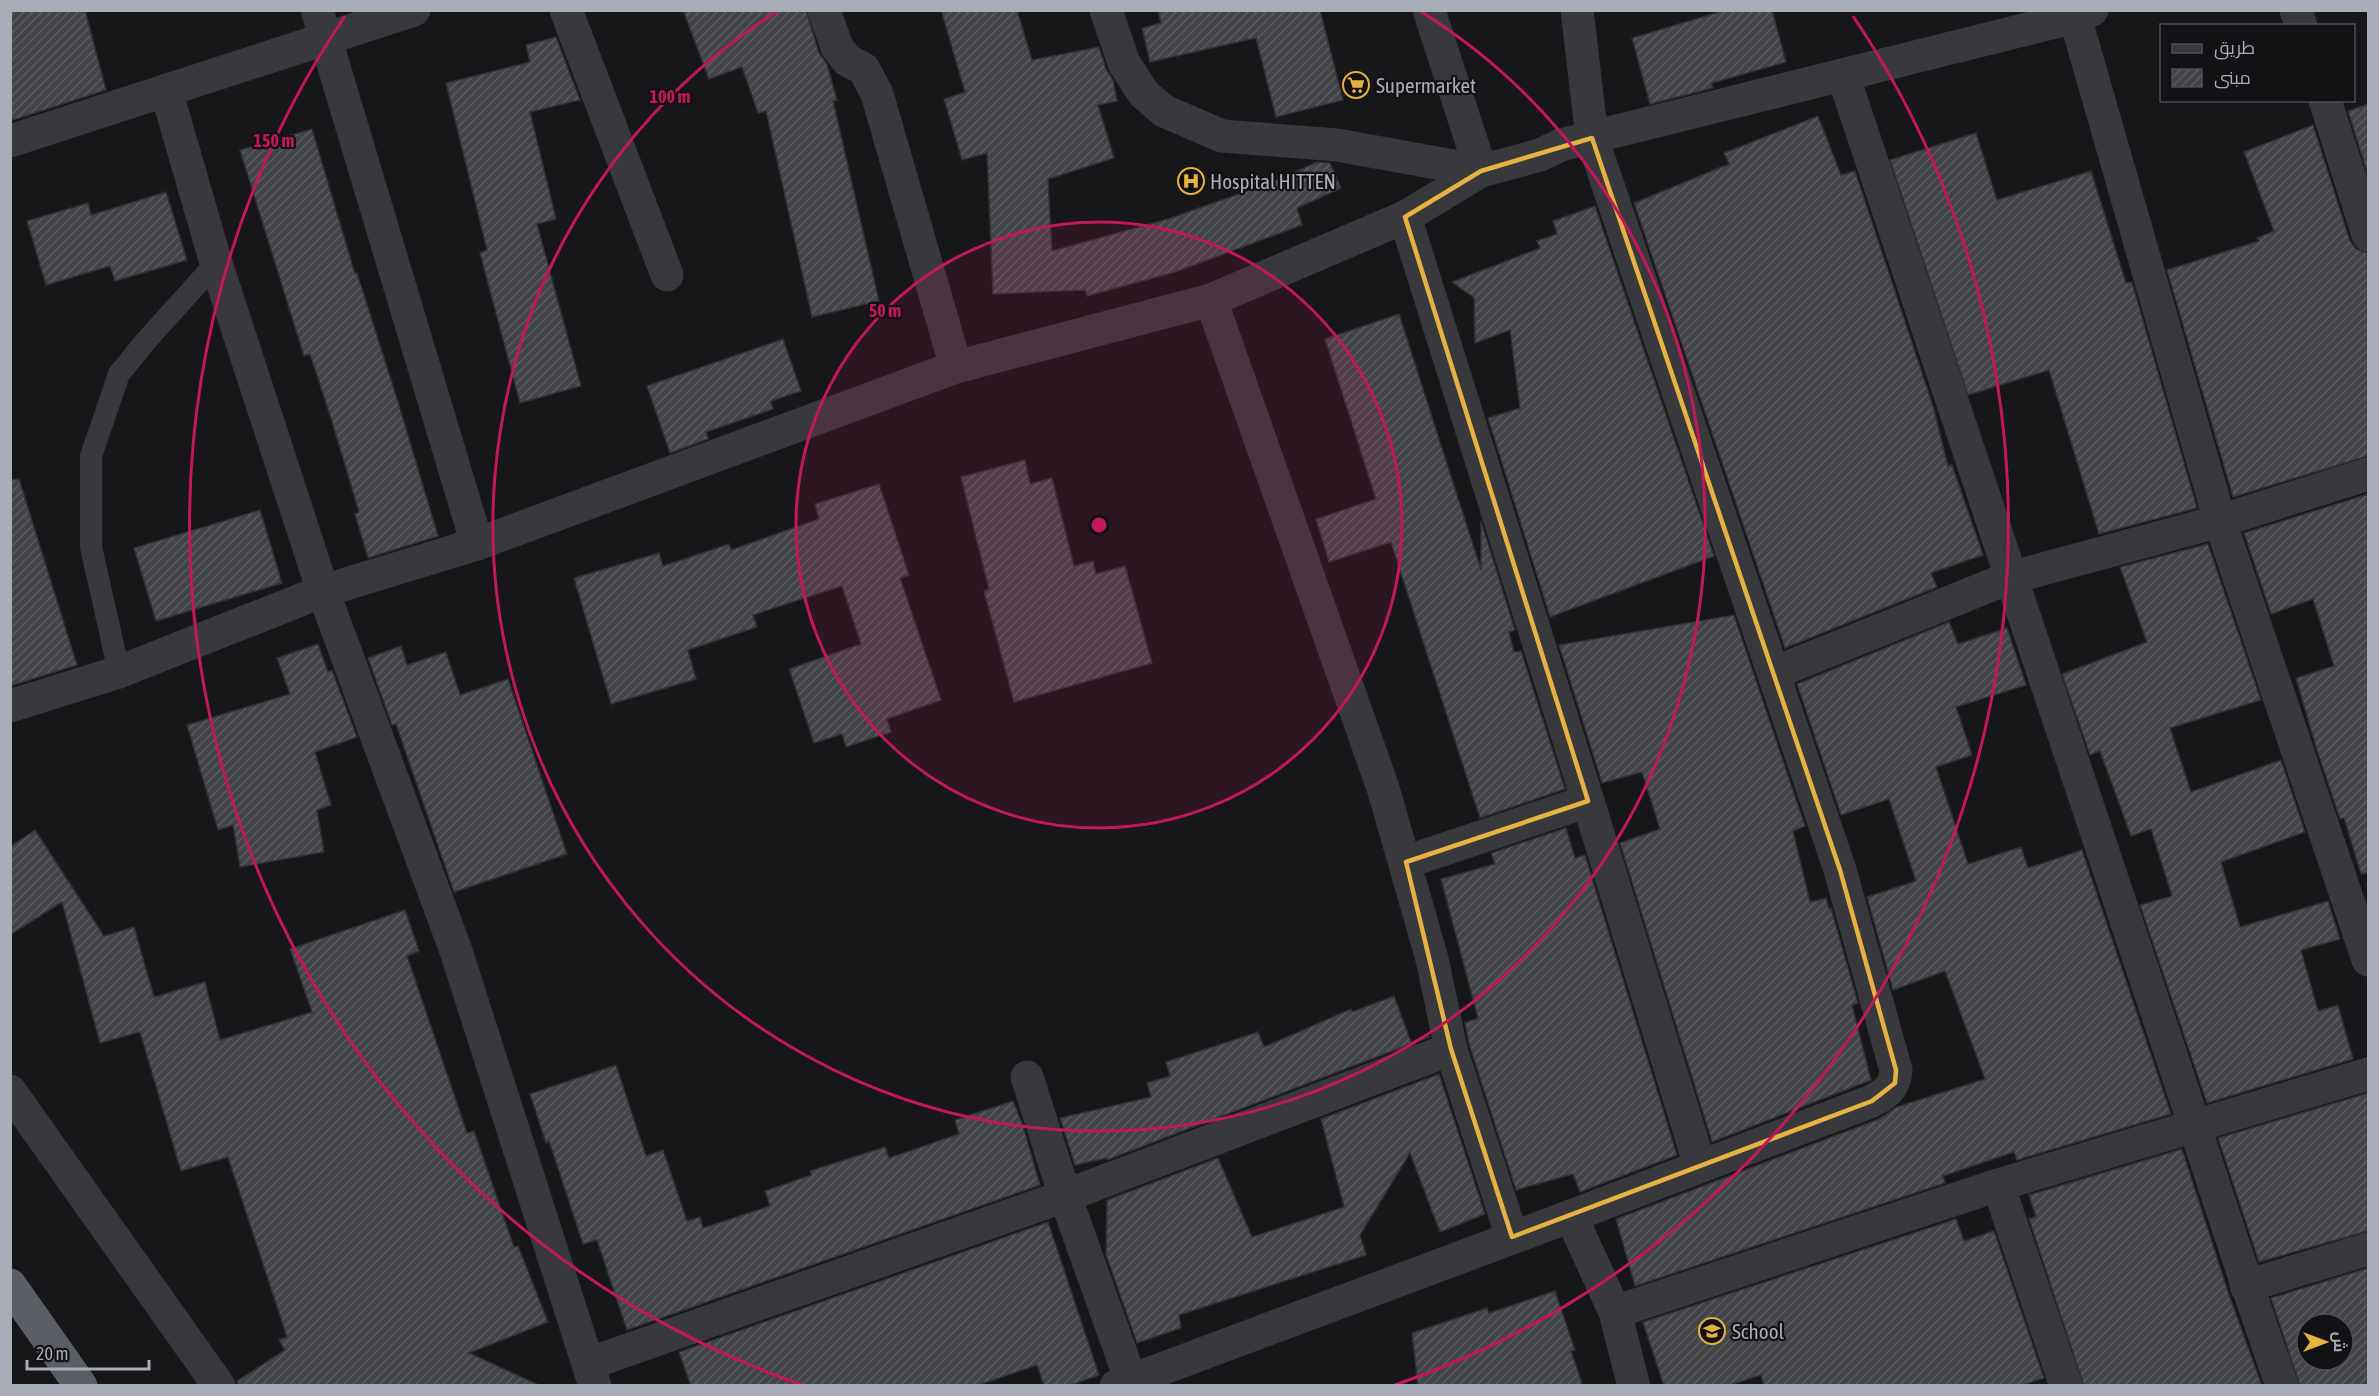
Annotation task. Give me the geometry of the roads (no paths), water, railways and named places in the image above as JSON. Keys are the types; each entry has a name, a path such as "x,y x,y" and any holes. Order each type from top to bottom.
{"highway":[{"path":"10,1285 81,1386"}],"street":[{"path":"10,141 166,90 321,25 414,10"},
{"path":"566,10 667,275"},
{"path":"824,10 837,47 847,60 864,69 877,94 956,367"},
{"path":"1106,10 1124,63 1144,94 1164,111 1222,136 1337,145 1481,171"},
{"path":"1429,10 1481,171"},
{"path":"1027,1077 1124,1383 1872,1101 1886,1093 1895,1083 1896,1070 1840,870 1592,138 1577,10"},
{"path":"10,706 119,672 323,591 477,544 956,367 1211,300 1405,217 1481,171 1540,155 1561,145 2084,14 2220,521 2368,960"},
{"path":"321,25 477,544"},
{"path":"1842,75 2009,578 2196,1126 2246,1286 2282,1386"},
{"path":"166,90 216,263 323,591 456,951 592,1375 1451,1049"},
{"path":"2326,102 2368,235"},
{"path":"1405,217 1700,1166"},
{"path":"1211,300 1383,788 1432,959 1451,1049 1512,1237"},
{"path":"1774,673 2009,578 2220,521 2368,474"},
{"path":"1406,862 1588,801"},
{"path":"1614,1312 1998,1185 2368,1074"},
{"path":"10,1091 219,1386"},
{"path":"1998,1185 2066,1386"},
{"path":"1571,1216 1614,1312 1634,1386"},
{"path":"2246,1286 2368,1249"}],"lane":[{"path":"119,672 91,547 91,456 119,374 216,263"}],"place":[{"name":"Supermarket","path":"1356,85"},
{"name":"Hospital HITTEN","path":"1191,181"},
{"name":"School","path":"1712,1331"}]}
